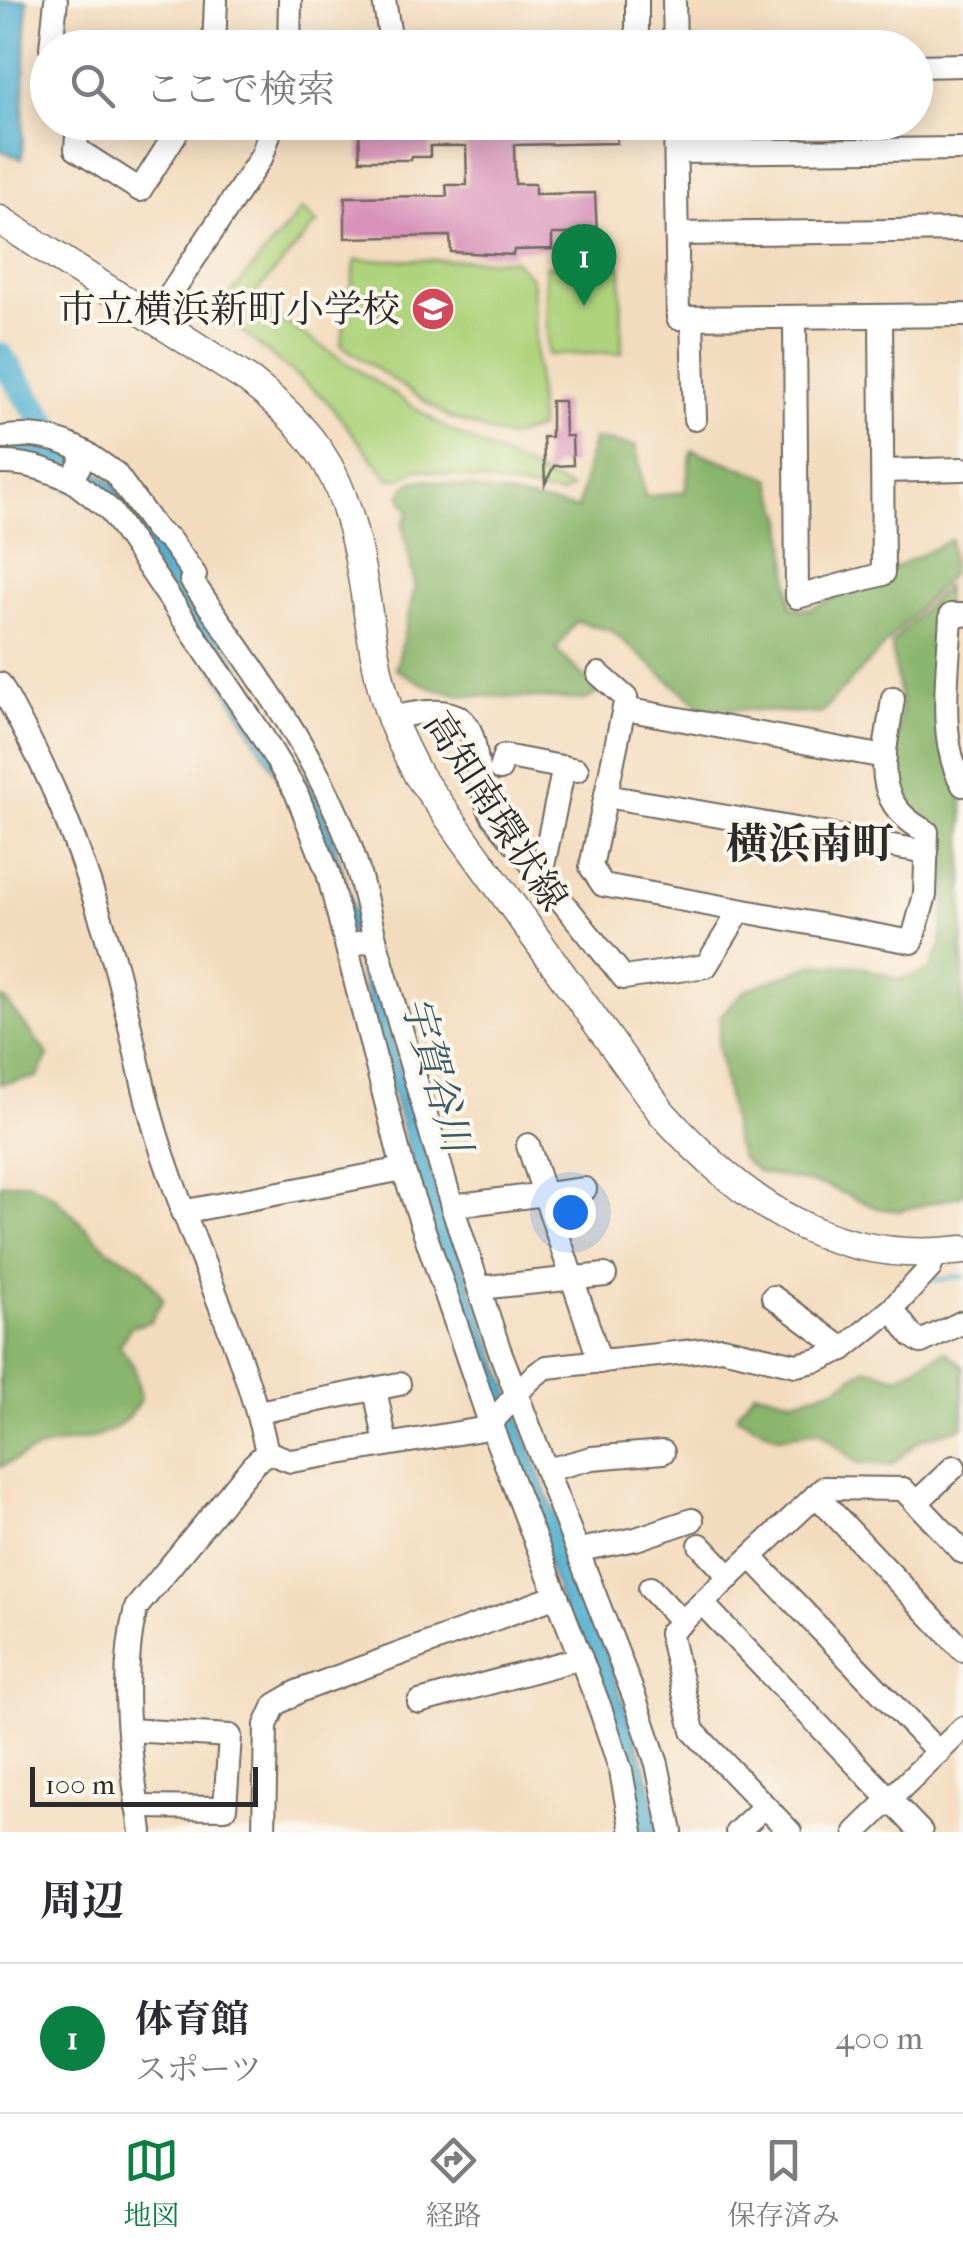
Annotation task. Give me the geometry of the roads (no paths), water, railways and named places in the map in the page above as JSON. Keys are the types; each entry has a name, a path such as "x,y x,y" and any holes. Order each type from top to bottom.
{"main road":[{"name":"高知南環状線","path":"0,220 250,382 280,405 318,450 335,478 352,532 391,718 418,776 662,1112 705,1160 742,1190 817,1234 880,1250 949,1251"}],"street":[{"path":"53,30 56,0"},
{"path":"215,30 216,0"},
{"path":"289,30 290,0"},
{"path":"384,0 389,30"},
{"path":"637,0 638,30"},
{"path":"674,0 674,30"},
{"path":"933,66 963,65"},
{"path":"77,140 76,149 140,190 172,140"},
{"path":"154,320 262,156 267,140"},
{"path":"676,140 678,318 963,315"},
{"path":"676,152 963,149"},
{"path":"677,234 963,230"},
{"path":"795,318 796,597 883,574 881,316"},
{"path":"692,318 695,419"},
{"path":"0,438 27,434 115,473 195,576 191,580 295,731 323,782 351,847 361,942 402,1169 557,1596 604,1707 632,1832"},
{"path":"0,462 44,468 72,457"},
{"path":"72,457 296,792 361,942 515,1394 579,1550 657,1764 671,1832"},
{"path":"883,471 963,469"},
{"path":"963,615 951,615 956,698 947,744 963,786"},
{"path":"599,674 626,698 591,867 603,885 912,942 926,895 927,832 899,815 884,782 893,698"},
{"path":"0,684 7,718 56,794 112,958 156,1134 194,1246 212,1278 258,1412 267,1452"},
{"path":"625,709 886,757"},
{"path":"391,718 441,710 455,714 466,724 475,738 483,798 492,815 624,978 706,966 740,911"},
{"path":"500,768 504,756 570,769 540,875"},
{"path":"606,796 926,852"},
{"path":"528,1145 600,1362"},
{"path":"182,1212 402,1169"},
{"path":"452,1206 584,1189"},
{"path":"267,1452 291,1461 482,1429 529,1377 547,1367 722,1348 796,1364 819,1360 843,1349 892,1309 949,1251"},
{"path":"479,1288 605,1275"},
{"path":"773,1296 843,1349"},
{"path":"892,1309 921,1342 959,1331"},
{"path":"258,1412 399,1384"},
{"path":"375,1389 386,1444"},
{"path":"141,1832 129,1730 130,1632 136,1608 267,1452"},
{"path":"548,1470 592,1458 662,1452"},
{"path":"916,1503 954,1467"},
{"path":"790,1832 694,1731 670,1633 824,1488 903,1490 963,1552"},
{"path":"816,1496 963,1650"},
{"path":"579,1550 636,1539 692,1520"},
{"path":"700,1545 730,1577"},
{"path":"751,1556 939,1753"},
{"path":"650,1588 682,1622"},
{"path":"264,1832 266,1724 275,1705 470,1625 557,1596"},
{"path":"702,1603 922,1832"},
{"path":"419,1702 581,1658"},
{"path":"604,1707 632,1697"},
{"path":"856,1832 963,1728"},
{"path":"129,1730 230,1736 225,1808 138,1807"},
{"path":"737,1832 765,1806"}],"water":[{"path":"0,0 27,0 22,159 0,150"},
{"path":"51,442 113,483 279,725 326,815 440,1202 628,1714 649,1779 660,1832 641,1832 424,1209 333,871 125,517 0,455 0,443"}],"waterway":[{"path":"0,356 69,458"},
{"path":"933,1280 963,1277"}],"place":[{"name":"体育館","path":"584,306"},
{"name":"市立横浜新町小学校","path":"433,309"}],"district":[{"name":"横浜南町","path":"810,843"}],"water label":[{"name":"宇賀谷川","path":"437,1074"}]}
